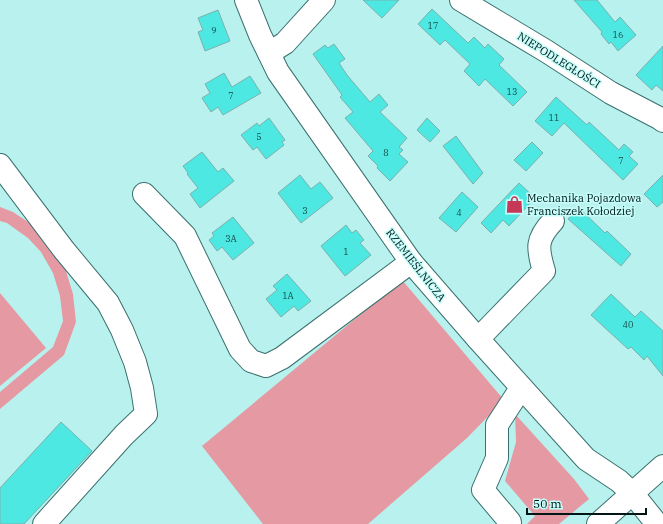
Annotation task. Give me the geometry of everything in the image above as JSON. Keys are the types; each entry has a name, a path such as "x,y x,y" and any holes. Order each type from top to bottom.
{"street":[{"name":"RZEMIEŚLNICZA","path":"246,0 260,35 278,72 411,262 521,388 586,459 619,480 633,494 656,524"},
{"path":"269,53 285,43 324,0"},
{"name":"NIEPODLEGŁOŚCI","path":"461,0 546,51 611,93 662,118"},
{"path":"0,165 64,250 108,303 122,330 135,362 142,388 146,414 124,435 48,523"},
{"path":"144,194 185,236 240,349 251,361 266,366 282,358 411,262"},
{"path":"478,339 544,271 539,250 540,239 544,231 553,222"},
{"path":"508,524 510,522 483,490 497,458 497,425 521,388"},
{"path":"598,524 663,466"}],"shaded area":[{"path":"0,207 13,212 37,228 65,268 73,294 76,322 64,355 0,409 0,392 53,347 63,321 60,296 53,273 41,252 28,238 7,223 0,221"},
{"path":"402,280 504,400 467,438 368,524 263,524 202,446"},
{"path":"0,293 46,348 0,386"},
{"path":"515,414 574,479 589,499 559,524 527,524 535,516 505,481 516,442"}],"building":[{"path":"363,0 399,0 382,18"},
{"path":"574,0 597,0 615,22 620,17 636,35 618,51 611,42 609,44 601,34 602,32"},
{"path":"432,9 468,43 474,37 485,48 488,44 504,59 499,65 527,92 513,106 485,79 479,86 464,71 470,64 445,40 440,45 418,24"},
{"path":"218,10 230,41 205,51 198,32 203,30 198,18"},
{"path":"334,44 345,59 339,63 347,75 370,102 379,94 388,105 380,112 407,138 399,147 403,150 399,154 408,162 390,181 368,156 373,151 345,118 353,112 340,97 342,95 313,54 325,45 328,48"},
{"path":"663,46 663,91 656,85 652,90 636,75"},
{"path":"224,73 232,87 250,76 261,93 223,115 218,107 211,112 202,98 210,93 205,84"},
{"path":"556,97 587,125 589,122 619,150 624,144 633,152 629,156 638,164 623,180 564,123 552,136 535,121"},
{"path":"269,118 285,140 282,142 284,145 266,159 257,147 253,150 241,135 257,123 259,126"},
{"path":"427,118 440,131 430,142 417,130"},
{"path":"456,136 483,173 473,184 443,146"},
{"path":"532,142 543,153 526,171 514,160"},
{"path":"202,152 218,172 223,168 234,181 200,208 190,194 198,188 187,174 188,173 183,166"},
{"path":"300,175 311,189 320,182 333,198 301,223 278,193"},
{"path":"663,175 663,202 657,207 644,194"},
{"name":"Mechanika Pojazdowa Franciszek Kołodziej","path":"519,183 535,198 509,226 503,220 491,233 481,223"},
{"path":"462,192 478,207 456,232 439,218"},
{"path":"578,207 605,233 607,231 631,254 621,266 568,219"},
{"path":"233,217 254,243 233,260 222,247 217,251 209,240 214,236 212,233"},
{"path":"346,225 352,233 356,230 364,240 360,243 371,255 345,276 321,246"},
{"path":"287,274 311,301 298,311 294,306 281,317 266,299 277,290 273,286"},
{"path":"611,294 635,317 641,311 663,331 663,376 647,356 644,360 631,347 628,349 591,315"},
{"path":"61,422 92,451 24,524 0,524 0,488"}],"place":[{"name":"Mechanika Pojazdowa Franciszek Kołodziej","path":"514,204"}]}
